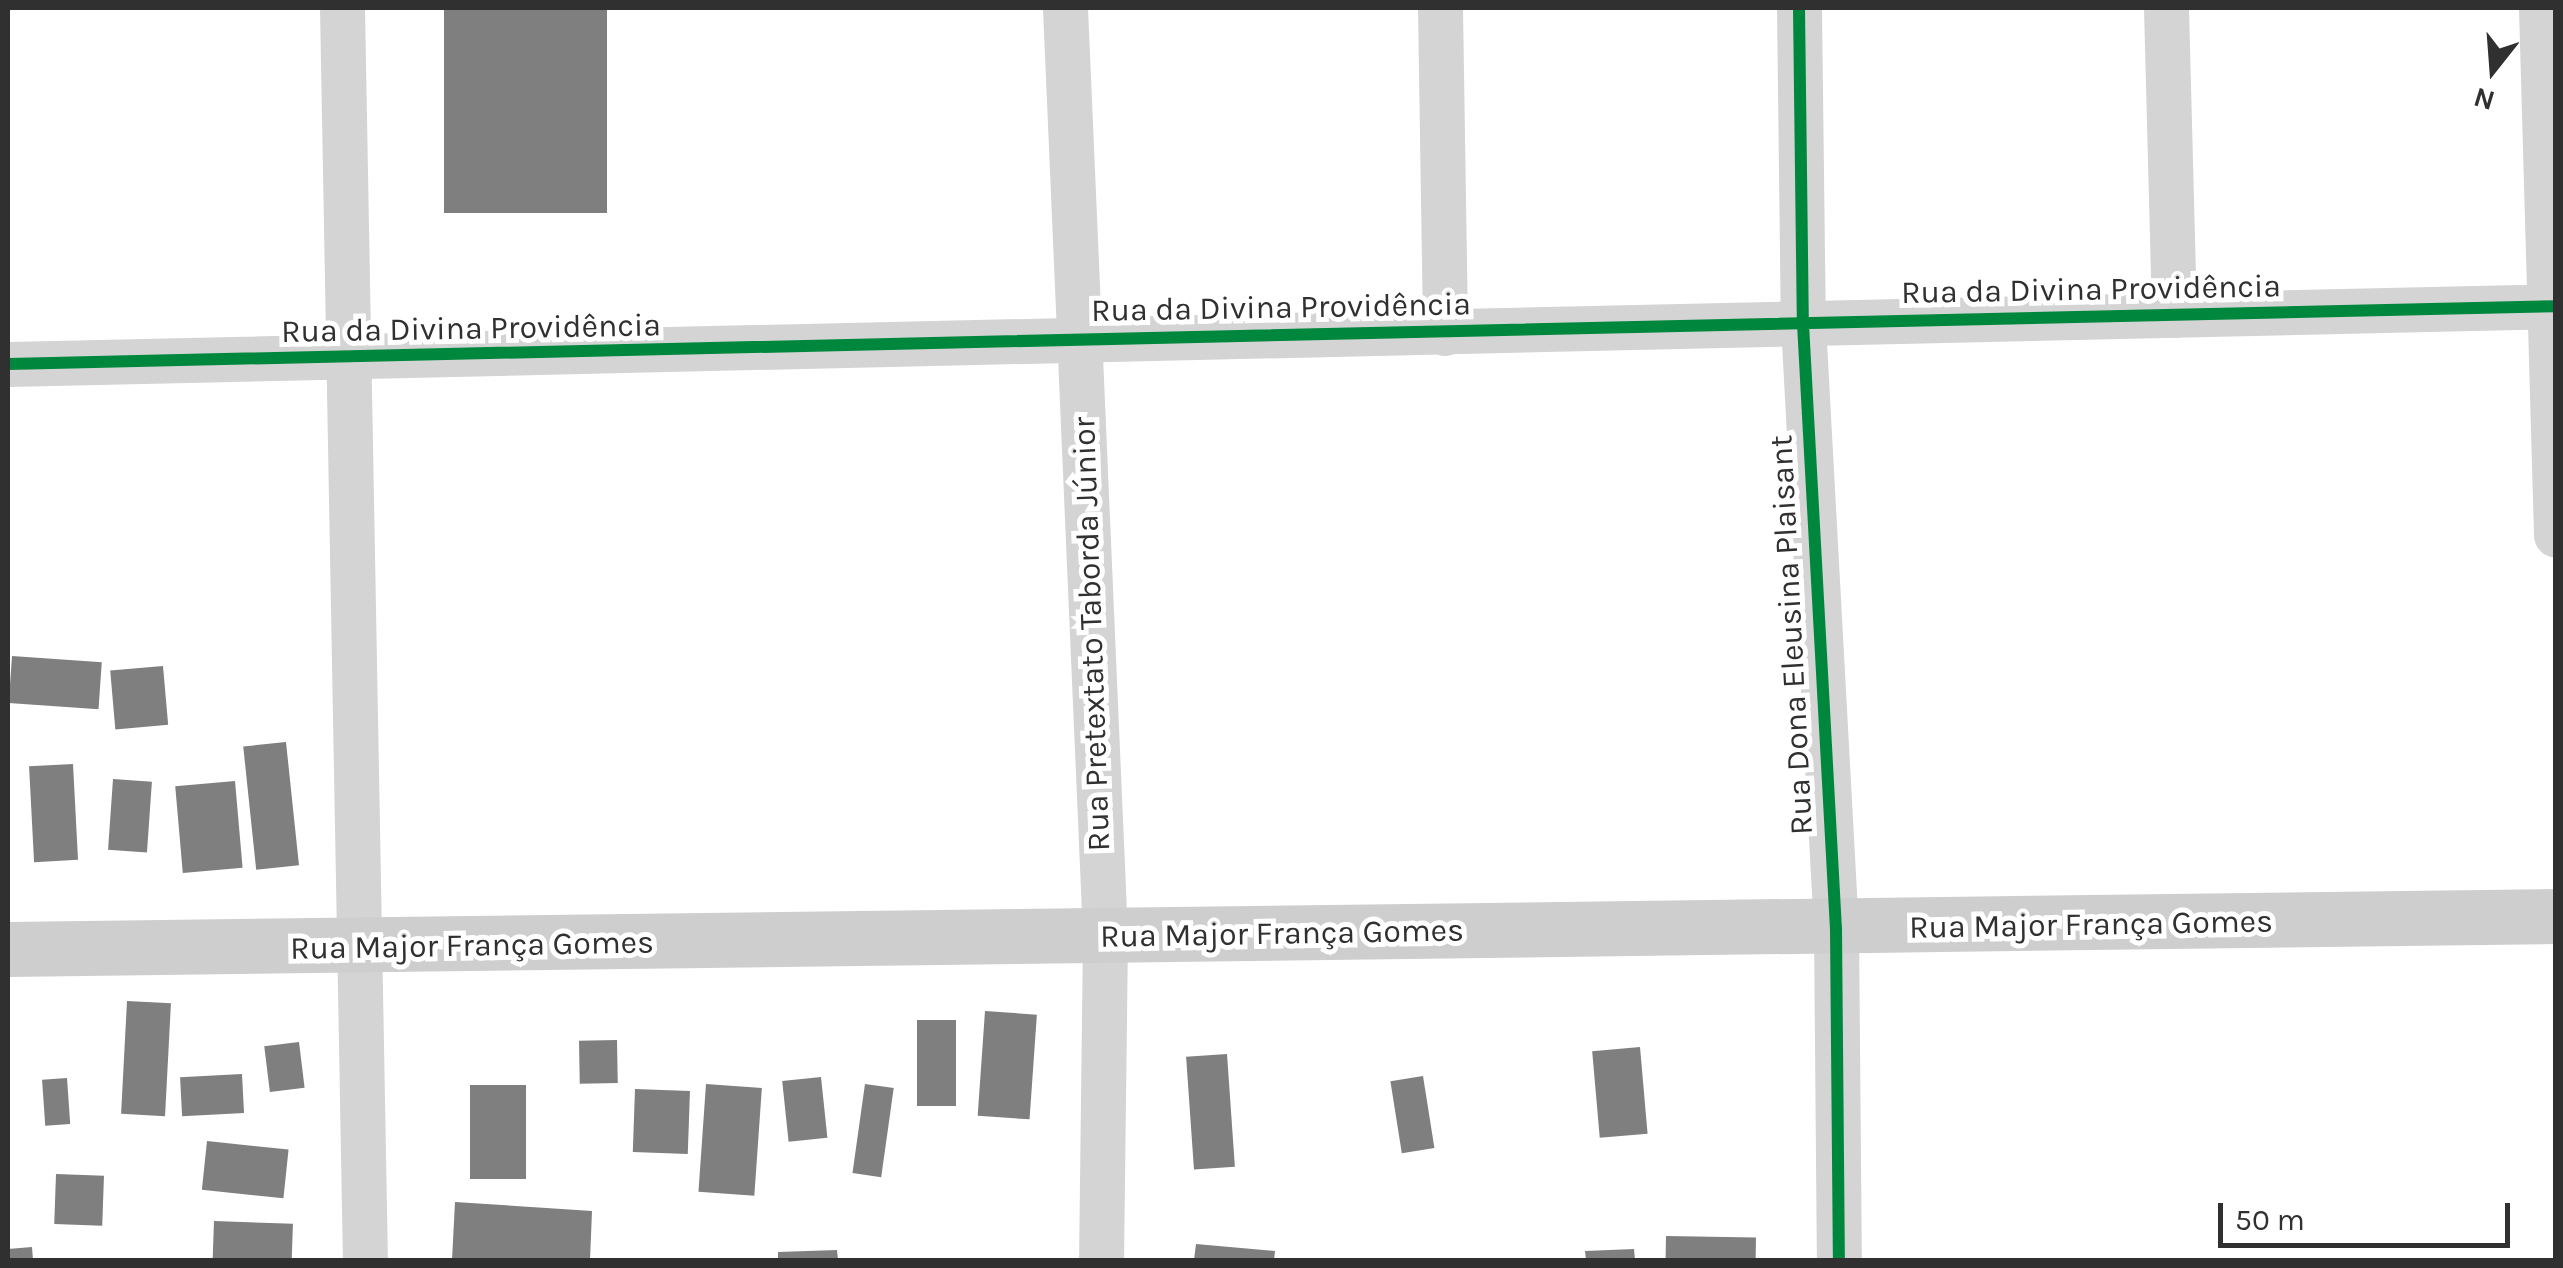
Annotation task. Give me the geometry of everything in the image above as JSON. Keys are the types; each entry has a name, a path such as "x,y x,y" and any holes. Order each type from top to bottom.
{"main road":[{"name":"Rua Major França Gomes","path":"8,948 359,949 1104,936 1836,930 2556,916"}],"street":[{"path":"342,8 365,1260"},
{"name":"Rua Pretextato Taborda Júnior","path":"1065,8 1104,936 1101,1260"},
{"path":"1440,8 1445,333"},
{"name":"Rua Dona Eleusina Plaisant","path":"1798,8 1804,324 1836,930 1839,1260"},
{"path":"2166,8 2174,315"},
{"path":"2546,11 2556,535"},
{"name":"Rua da Divina Providência","path":"8,364 348,360 1080,339 2553,306"}],"building":[{"path":"444,8 607,8 607,213 444,213"},
{"path":"12,656 102,662 99,709 9,703"},
{"path":"163,666 168,725 115,729 110,671"},
{"path":"286,742 299,865 256,870 243,746"},
{"path":"73,764 78,860 34,862 29,766"},
{"path":"113,779 152,782 147,853 108,850"},
{"path":"235,781 243,868 183,873 175,786"},
{"path":"127,1001 171,1003 165,1116 121,1114"},
{"path":"985,1011 1037,1015 1030,1119 978,1116"},
{"path":"917,1020 956,1020 956,1106 917,1106"},
{"path":"617,1040 618,1083 580,1084 579,1041"},
{"path":"299,1042 305,1088 270,1092 264,1046"},
{"path":"1640,1047 1648,1134 1600,1138 1592,1051"},
{"path":"1227,1054 1235,1167 1194,1170 1186,1057"},
{"path":"242,1074 244,1113 182,1116 180,1077"},
{"path":"1423,1076 1434,1148 1402,1153 1390,1081"},
{"path":"821,1077 827,1138 789,1142 782,1081"},
{"path":"67,1078 70,1124 45,1126 42,1080"},
{"path":"706,1084 762,1088 754,1196 698,1192"},
{"path":"865,1084 894,1088 881,1177 852,1173"},
{"path":"470,1085 526,1085 526,1179 470,1179"},
{"path":"635,1089 690,1091 688,1154 633,1152"},
{"path":"207,1141 289,1150 283,1198 202,1190"},
{"path":"56,1174 104,1176 102,1226 54,1224"},
{"path":"455,1202 592,1211 590,1260 452,1260"},
{"path":"214,1221 293,1224 292,1260 213,1260"},
{"path":"1666,1236 1756,1238 1756,1260 1666,1260"},
{"path":"1196,1244 1275,1251 1274,1260 1194,1260"},
{"path":"32,1247 33,1260 8,1260 8,1249"},
{"path":"1634,1249 1635,1260 1586,1260 1585,1251"},
{"path":"837,1250 838,1260 778,1260 778,1252"}],"cycle path":[{"path":"1799,8 1803,324 1836,929 1839,1260"},
{"path":"8,364 2556,306"}]}
